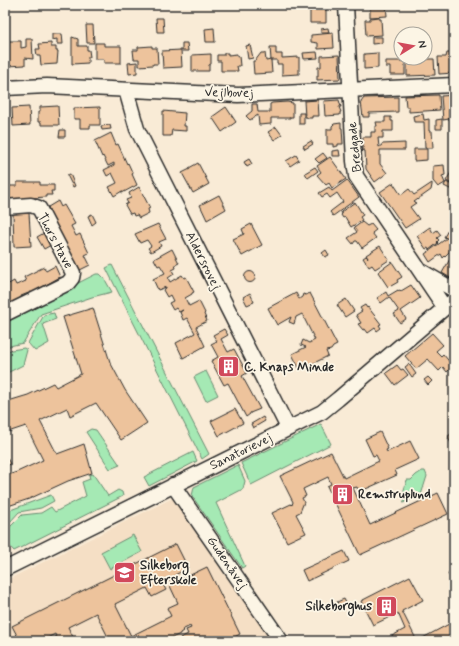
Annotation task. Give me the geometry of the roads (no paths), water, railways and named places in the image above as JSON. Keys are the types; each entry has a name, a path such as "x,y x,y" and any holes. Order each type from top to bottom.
{"street":[{"name":"Bredgade","path":"346,5 356,176 421,270 449,304"},
{"name":"Vejlbovej","path":"5,88 47,86 238,95 454,85"},
{"name":"Aldersrovej","path":"126,90 137,129 288,428"},
{"name":"Thors Have","path":"5,206 31,205 39,208 73,273 72,278 68,283 5,314"},
{"name":"Bredgade","path":"421,270 454,290"},
{"name":"Sanatorievej","path":"5,569 322,412 449,304"},
{"name":"Gudenåvej","path":"174,485 281,641"}],"place":[{"name":"C. Knaps Minde","path":"229,367"},
{"name":"Remstruplund","path":"343,494"},
{"name":"Silkeborg Efterskole","path":"124,572"},
{"name":"Silkeborghus","path":"387,606"}]}
